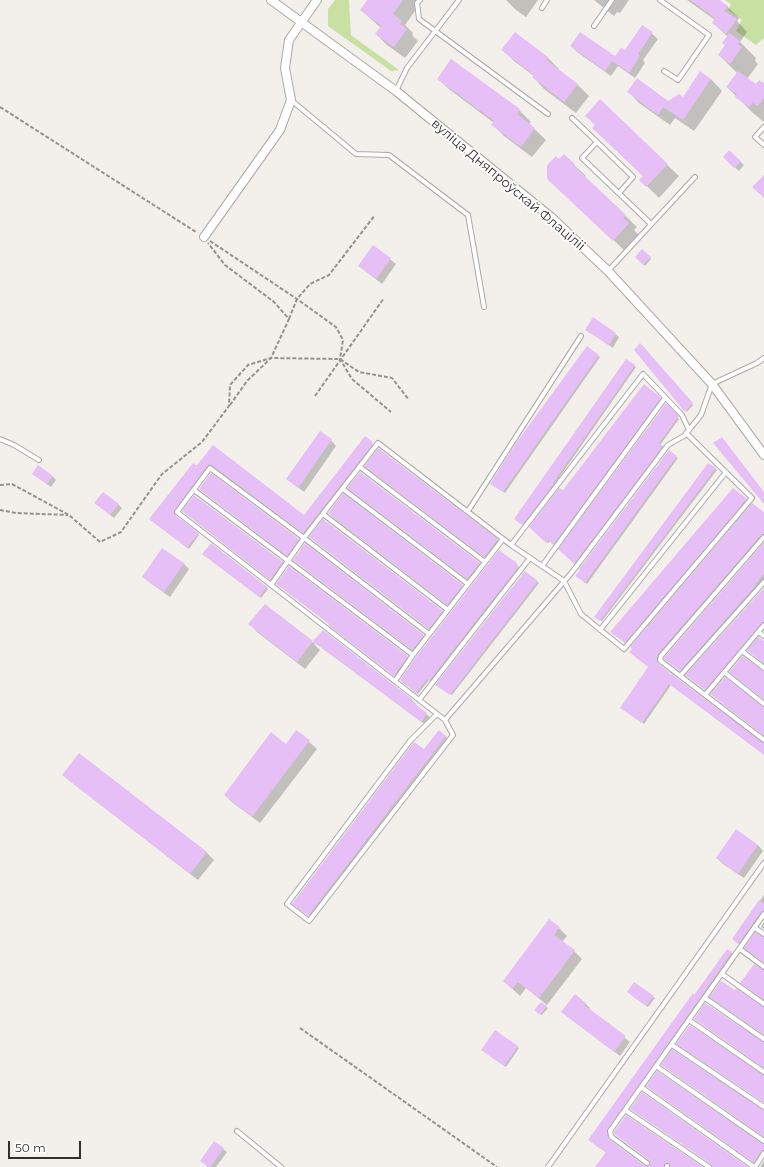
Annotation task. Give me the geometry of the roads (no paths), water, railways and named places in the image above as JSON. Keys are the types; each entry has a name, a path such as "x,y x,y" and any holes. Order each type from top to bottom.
{"street":[{"name":"вуліца Дняпроўскай Флаціліі","path":"271,0 396,91 551,217 608,271 712,384 764,455"},
{"path":"204,237 280,130 291,100 285,68 289,40 318,0"}],"lane":[{"path":"420,0 417,4 419,19 548,114"},
{"path":"396,91 407,68 459,0"},
{"path":"542,8 547,0"},
{"path":"594,26 612,0"},
{"path":"660,0 709,35 678,80 664,71"},
{"path":"291,100 356,154 389,155 468,215 484,307"},
{"path":"572,118 633,177 618,193"},
{"path":"764,127 755,137 764,145"},
{"path":"596,142 582,158 651,224"},
{"path":"608,271 695,177"},
{"path":"468,512 581,336"},
{"path":"445,720 564,581 668,445 684,436 701,415 712,384 757,363 764,358"},
{"path":"271,585 304,538 378,443 511,545 564,581 582,614 624,649 752,498 688,431 682,415 643,374 511,545"},
{"path":"542,566 665,398"},
{"path":"0,439 14,445 39,460"},
{"path":"360,467 485,562"},
{"path":"429,634 210,468 177,512 445,720 454,735 309,921 288,904 410,741 437,714"},
{"path":"600,630 726,472"},
{"path":"343,489 468,584"},
{"path":"194,490 413,655"},
{"path":"323,514 448,610"},
{"path":"764,537 660,660 764,740"},
{"path":"395,681 429,634 504,539"},
{"path":"419,700 530,558"},
{"path":"680,676 763,585"},
{"path":"704,695 764,625"},
{"path":"758,632 764,636"},
{"path":"742,651 764,668"},
{"path":"724,672 764,704"},
{"path":"548,1167 764,863"},
{"path":"648,1163 611,1136 610,1131 764,914"},
{"path":"755,928 764,934"},
{"path":"740,949 764,967"},
{"path":"722,974 764,1004"},
{"path":"705,998 764,1038"},
{"path":"689,1020 764,1072"},
{"path":"672,1044 764,1108"},
{"path":"656,1066 764,1141"},
{"path":"641,1087 755,1167 764,1153"},
{"path":"625,1110 709,1167"},
{"path":"237,1131 281,1167"}]}
